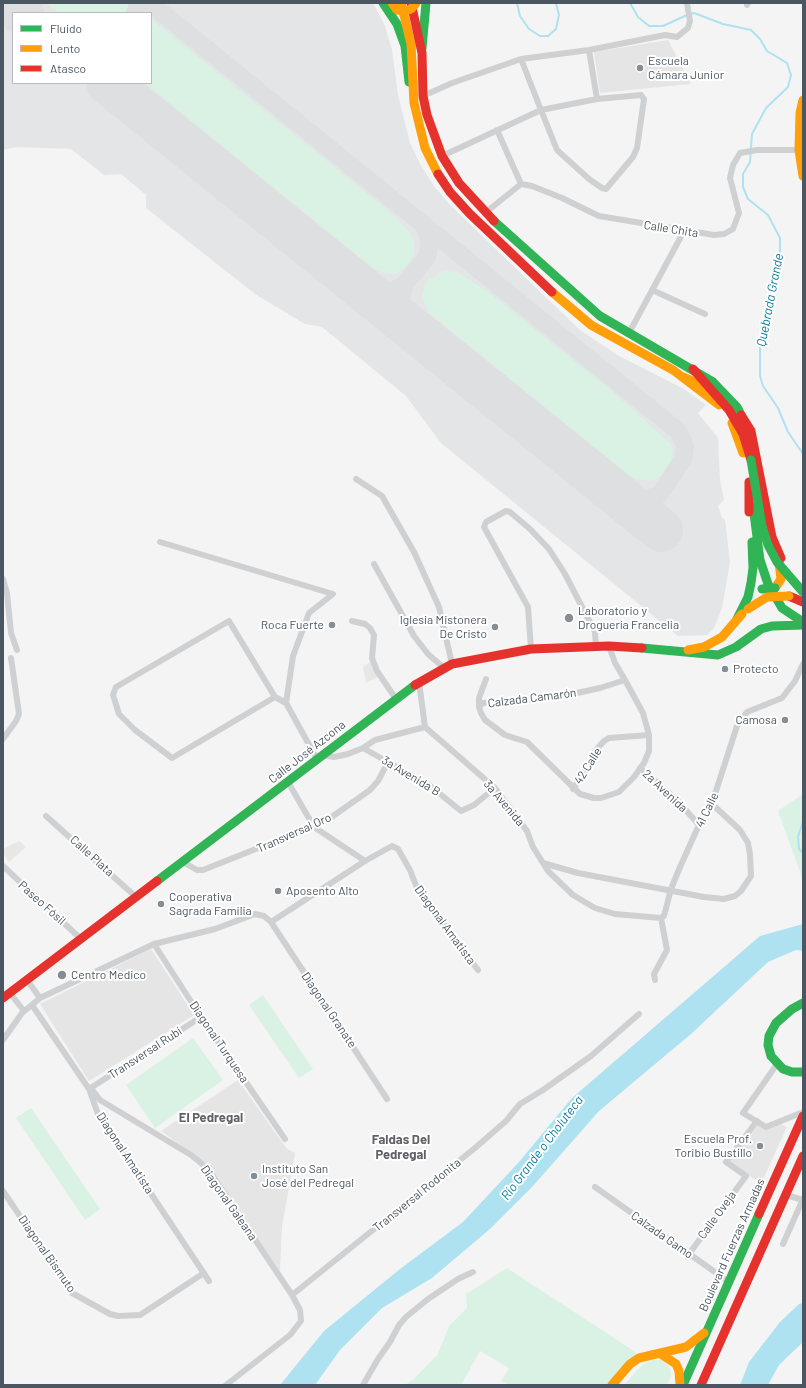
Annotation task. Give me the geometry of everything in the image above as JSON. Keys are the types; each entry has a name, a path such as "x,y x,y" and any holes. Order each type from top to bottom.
{"main road":[{"path":"383,3 397,24 404,46 409,88 425,148 433,167 450,192 469,213 565,304 591,325 683,377 720,406 733,426 744,455 760,560 768,584 782,608 790,615 803,622"},
{"path":"392,3 397,10 405,11 411,9 416,3"},
{"path":"401,3 411,44 414,103"},
{"path":"411,3 422,53"},
{"path":"426,3 422,53 423,96 429,121 442,156 459,183 485,213 600,316 713,382 737,407 751,431 771,531 778,553 781,579 775,588 762,589 757,585 753,572 748,507 749,482"},
{"path":"803,100 800,113 799,150 803,176"},
{"path":"693,369 729,410 743,434 751,460 762,526 768,545 777,562 803,592"},
{"path":"683,377 700,383 712,391"},
{"path":"778,553 786,565 803,584"},
{"path":"737,619 748,597 753,572"},
{"name":"Calle José Azcona","path":"6,996 396,699 419,682 448,666 531,649 609,646 691,650 713,643 722,638 737,619 748,609 767,597 789,596 803,602"},
{"name":"Calle José Azcona","path":"673,650 718,655 736,647 761,629 781,625 803,626"},
{"path":"803,1003 792,1009 776,1024 769,1036 768,1045 771,1056 777,1064 792,1072 803,1072"},
{"name":"Boulevard Fuerzas Armadas","path":"682,1385 803,1116"},
{"path":"701,1385 803,1156"},
{"path":"612,1385 630,1364 639,1358 686,1347 707,1331"},
{"path":"661,1354 676,1364 679,1370 682,1385"}],"street":[{"path":"423,96 452,83 521,59 589,50 665,35 677,37 688,28 690,21 687,6"},
{"path":"589,50 597,99"},
{"path":"442,156 541,110 597,99 635,94 641,95 644,99 637,148 633,157 606,189 589,179 559,152 541,110 521,59"},
{"path":"485,213 521,184 497,130"},
{"name":"Calle Chita","path":"521,184 532,186 552,194 599,216 684,231 714,235 724,234 733,229 739,213 730,178 732,165 740,153 757,150 799,150"},
{"path":"628,333 684,231"},
{"path":"652,290 705,314"},
{"path":"356,479 382,496 414,552 439,607 448,666"},
{"path":"531,649 528,607 484,527 486,522 506,511 510,512 530,529 549,549 565,574 595,632 596,647"},
{"path":"160,542 333,594 308,613 293,656 286,703"},
{"path":"374,564 414,636 428,654 448,666"},
{"path":"3,579 7,593 11,633 17,650"},
{"path":"275,697 172,758 135,730 119,714 113,695 116,687 229,621 275,697 286,703 320,757 334,758 363,748 375,740 425,727 419,682"},
{"path":"352,621 365,624 370,628 374,635 372,658 377,671 396,699"},
{"name":"2a Avenida","path":"609,646 615,663 643,713 649,736 647,757 640,768 677,800 699,825"},
{"path":"3,739 16,721 20,707 11,658"},
{"name":"41 Calle","path":"661,918 664,916 671,889 699,825 711,803 724,771 736,726 747,712 782,698 795,681 803,664"},
{"path":"480,707 479,698 486,679"},
{"name":"Calzada Camarón","path":"625,680 576,694 554,698 506,700 483,703 480,707 484,720 504,735 526,742 573,789 580,794 594,798 611,796 619,792 627,785 640,768"},
{"name":"3a Avenida","path":"425,727 495,788 527,831 533,847 548,871 573,895 595,908 615,914 634,914 661,918"},
{"name":"42 Calle","path":"573,789 585,772 596,750 604,741 609,738 649,736"},
{"name":"3a Avenida B","path":"363,748 430,785 461,812 474,805 495,788"},
{"name":"Transversal Oro","path":"183,862 197,870 203,870 314,827 326,821 370,790 378,781 388,762"},
{"path":"3,1040 24,1011 40,998 154,944 215,929 255,914 264,916 271,922 365,861 314,827 288,782"},
{"path":"543,863 578,873 724,899 741,891 751,876 750,854 748,842 740,830 711,803"},
{"name":"Calle Plata","path":"46,816 136,897"},
{"name":"Diagonal Amatista","path":"365,861 388,847 398,849 410,870 417,888 478,970"},
{"name":"Paseo Fósil","path":"3,866 81,939"},
{"path":"655,980 654,974 666,950 661,918"},
{"name":"Diagonal Granate","path":"271,922 387,1098"},
{"name":"Diagonal Turquesa","path":"154,944 201,1017 285,1139"},
{"path":"27,980 40,998"},
{"path":"6,996 24,1011"},
{"name":"Diagonal Amatista","path":"32,1005 90,1088 98,1114 209,1281"},
{"name":"Transversal Rodonita","path":"292,1295 475,1148 506,1121 520,1104 543,1090 591,1056 639,1014"},
{"name":"Transversal Rubí","path":"90,1088 201,1017"},
{"path":"777,1064 743,1113 766,1127 803,1112"},
{"name":"Diagonal Galeana","path":"90,1088 100,1100 191,1155 201,1163 212,1175 292,1295"},
{"name":"Calle Oveja","path":"689,1254 746,1176 726,1162 757,1122"},
{"name":"Calzada Gamo","path":"595,1187 729,1282"},
{"name":"Diagonal Bismuto","path":"3,1192 72,1293 110,1314 118,1316 140,1315 204,1273"},
{"path":"783,1244 803,1200 786,1195"},
{"path":"363,1385 399,1325 406,1317 440,1291 458,1279 473,1272"},
{"path":"226,1385 290,1335 301,1321 300,1310 292,1295"}],"shaded area":[{"path":"3,3 373,3 385,26 392,50 398,95 410,143 420,164 434,186 450,205 580,330 619,356 684,389 706,405 698,413 718,438 720,480 724,500 718,506 722,518 725,520 730,562 722,608 714,628 707,635 678,636 441,443 406,396 322,327 305,324 255,294 146,208 146,195 121,174 104,175 71,149 16,147 3,150"},
{"name":"Escuela Cámara Junior","path":"668,40 691,84 600,93 594,52"},
{"path":"371,661 378,677 366,683 363,667"},
{"path":"19,841 26,847 9,862 3,853 3,849"},
{"path":"151,949 194,1015 89,1081 40,1004"},
{"name":"Instituto San José del Pedregal","path":"238,1080 287,1149 295,1153 282,1227 280,1271 208,1165 161,1131"},
{"name":"Escuela Prof. Toribio Bustillo","path":"779,1123 787,1127 761,1184 730,1162 758,1125 766,1130"}],"green space":[{"path":"46,3 129,3 126,12 57,12"},
{"path":"152,20 390,212 410,233 414,240 414,254 408,265 395,274 384,273 373,268 146,84 152,84"},
{"path":"444,270 457,272 487,291 615,394 671,444 673,451 672,465 668,471 651,481 633,478 429,313 422,297 425,285 429,277 432,279"},
{"path":"803,794 803,880 778,811"},
{"path":"263,995 313,1069 299,1078 249,1005"},
{"path":"193,1038 223,1080 155,1128 126,1085"},
{"path":"31,1108 100,1209 85,1220 16,1118"},
{"path":"507,1268 637,1353 607,1385 508,1385 501,1381 509,1368 480,1351 461,1385 405,1385 414,1379 438,1354 449,1326 467,1308 466,1294"},
{"path":"651,1360 662,1360 670,1368 671,1375 667,1385 624,1385 642,1365"}],"water":[{"name":"Río Grande o Choluteca","path":"803,924 803,951 796,950 768,962 691,1034 599,1111 533,1186 490,1229 432,1278 382,1308 340,1350 315,1385 280,1385 324,1331 400,1269 463,1222 519,1162 572,1098 760,936"},
{"path":"803,1303 803,1342 779,1365 768,1385 740,1385 749,1362 780,1322 799,1304"}],"waterway":[{"name":"Quebrada Grande","path":"517,3 520,16 529,29 540,36 548,36 556,29 559,15 556,3"},
{"name":"Quebrada Grande","path":"630,3 638,17 649,26 663,26 687,15"},
{"name":"Quebrada Grande","path":"691,14 694,13 723,24 751,30 760,39 767,51 787,63 791,75 788,87 766,108 752,134 750,162 743,174 743,187 748,199 768,215 780,238 780,255 775,270 760,340 760,376 763,386 778,408 788,432 803,454"},
{"name":"Quebrada Grande","path":"803,821 798,837 799,849 803,853"}],"taxiway":[{"path":"135,12 139,3"},
{"path":"150,3 678,431 685,446 683,459 662,491 657,496 637,501 618,496"},
{"path":"366,292 377,293 393,291 405,284 427,257 430,241 424,226"},
{"path":"405,284 401,298 401,307 410,327"}],"runway":[{"path":"9,3 21,12"},
{"path":"109,84 661,530"}],"traffic: fast":[{"path":"383,3 397,24 405,46 409,82"},
{"path":"422,48 426,3"},
{"path":"494,221 600,316 713,382 737,407 741,415"},
{"path":"751,460 762,526 768,545 777,562 803,592"},
{"path":"753,506 760,560 768,584 782,608 803,622"},
{"path":"737,619 748,597 751,583 753,568 752,542"},
{"path":"762,589 775,588"},
{"path":"642,648 718,655 736,647 761,629 772,626 803,625"},
{"path":"157,881 415,685"},
{"path":"803,1003 792,1009 776,1023 769,1036 768,1045 771,1056 783,1069 792,1072 803,1072"},
{"path":"683,1385 759,1214"}],"traffic: slow":[{"path":"392,3 397,10 405,11 411,9 416,3"},
{"path":"401,3 411,44 414,103 425,148 438,174"},
{"path":"803,100 800,113 799,150 803,176"},
{"path":"552,292 591,325 673,370 719,405"},
{"path":"683,377 706,387"},
{"path":"732,423 743,453"},
{"path":"775,588 781,579 779,562"},
{"path":"748,609 767,597 789,596"},
{"path":"688,650 704,647 722,637 742,614"},
{"path":"612,1385 630,1364 639,1358 686,1347 704,1333"},
{"path":"661,1354 676,1364 679,1371 680,1385"}],"traffic: jam":[{"path":"411,3 422,53 423,96 427,115 442,156 459,183 494,221"},
{"path":"438,174 450,192 469,213 552,292"},
{"path":"693,369 729,410 743,434 751,460"},
{"path":"741,415 751,431 772,537 781,558"},
{"path":"749,482 749,512"},
{"path":"789,596 803,602"},
{"path":"415,685 452,664 531,649 609,646 642,648"},
{"path":"3,998 157,881"},
{"path":"759,1214 803,1116"},
{"path":"701,1385 803,1156"}],"place":[{"name":"Escuela Cámara Junior","path":"640,68"},
{"name":"Laboratorio y Droguería Francelia","path":"569,618"},
{"name":"Roca Fuerte","path":"332,625"},
{"name":"Iglesia Mistonera De Cristo","path":"495,627"},
{"name":"Protecto","path":"725,669"},
{"name":"Camosa","path":"785,720"},
{"name":"Aposento Alto","path":"278,891"},
{"name":"Cooperativa Sagrada Familia","path":"161,904"},
{"name":"Centro Medico","path":"62,975"},
{"name":"Escuela Prof. Toribio Bustillo","path":"760,1146"},
{"name":"Instituto San José del Pedregal","path":"254,1176"}],"district":[{"name":"El Pedregal","path":"211,1118"},
{"name":"Faldas Del Pedregal","path":"401,1148"}]}
